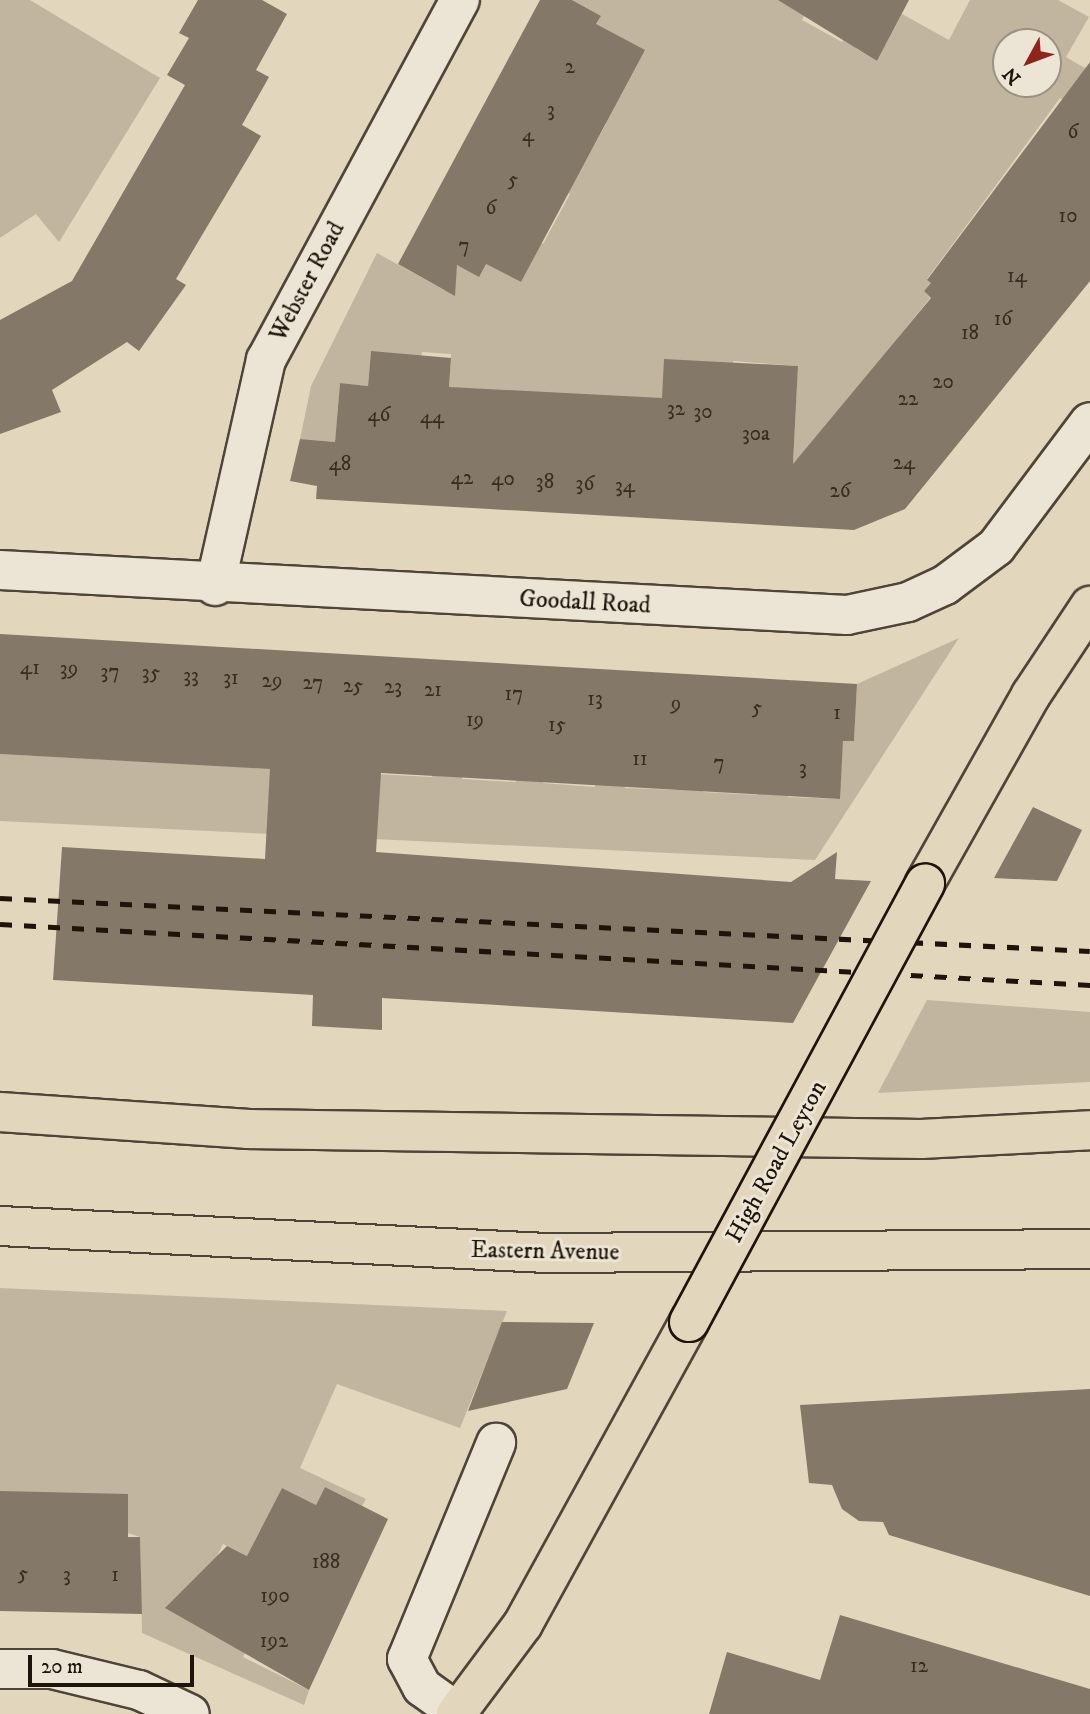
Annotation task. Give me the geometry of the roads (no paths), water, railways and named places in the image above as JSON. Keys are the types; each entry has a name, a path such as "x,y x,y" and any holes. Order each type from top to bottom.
{"main road":[{"name":"High Road Leyton","path":"462,1712 523,1624 925,883 1031,695 1090,606"},
{"path":"0,1112 247,1129 921,1139 1090,1130"},
{"name":"Eastern Avenue","path":"0,1226 547,1253 1090,1249"}],"street":[{"name":"Webster Road","path":"215,586 266,360 460,0"},
{"name":"Goodall Road","path":"0,570 215,586 847,615 908,602 945,585 996,547 1090,422"},
{"path":"462,1712 422,1687 407,1659 496,1443"},
{"path":"0,1669 52,1669 139,1690 190,1714"}],"railway":[{"path":"0,898 1090,951"},
{"path":"0,924 1090,985"}]}
